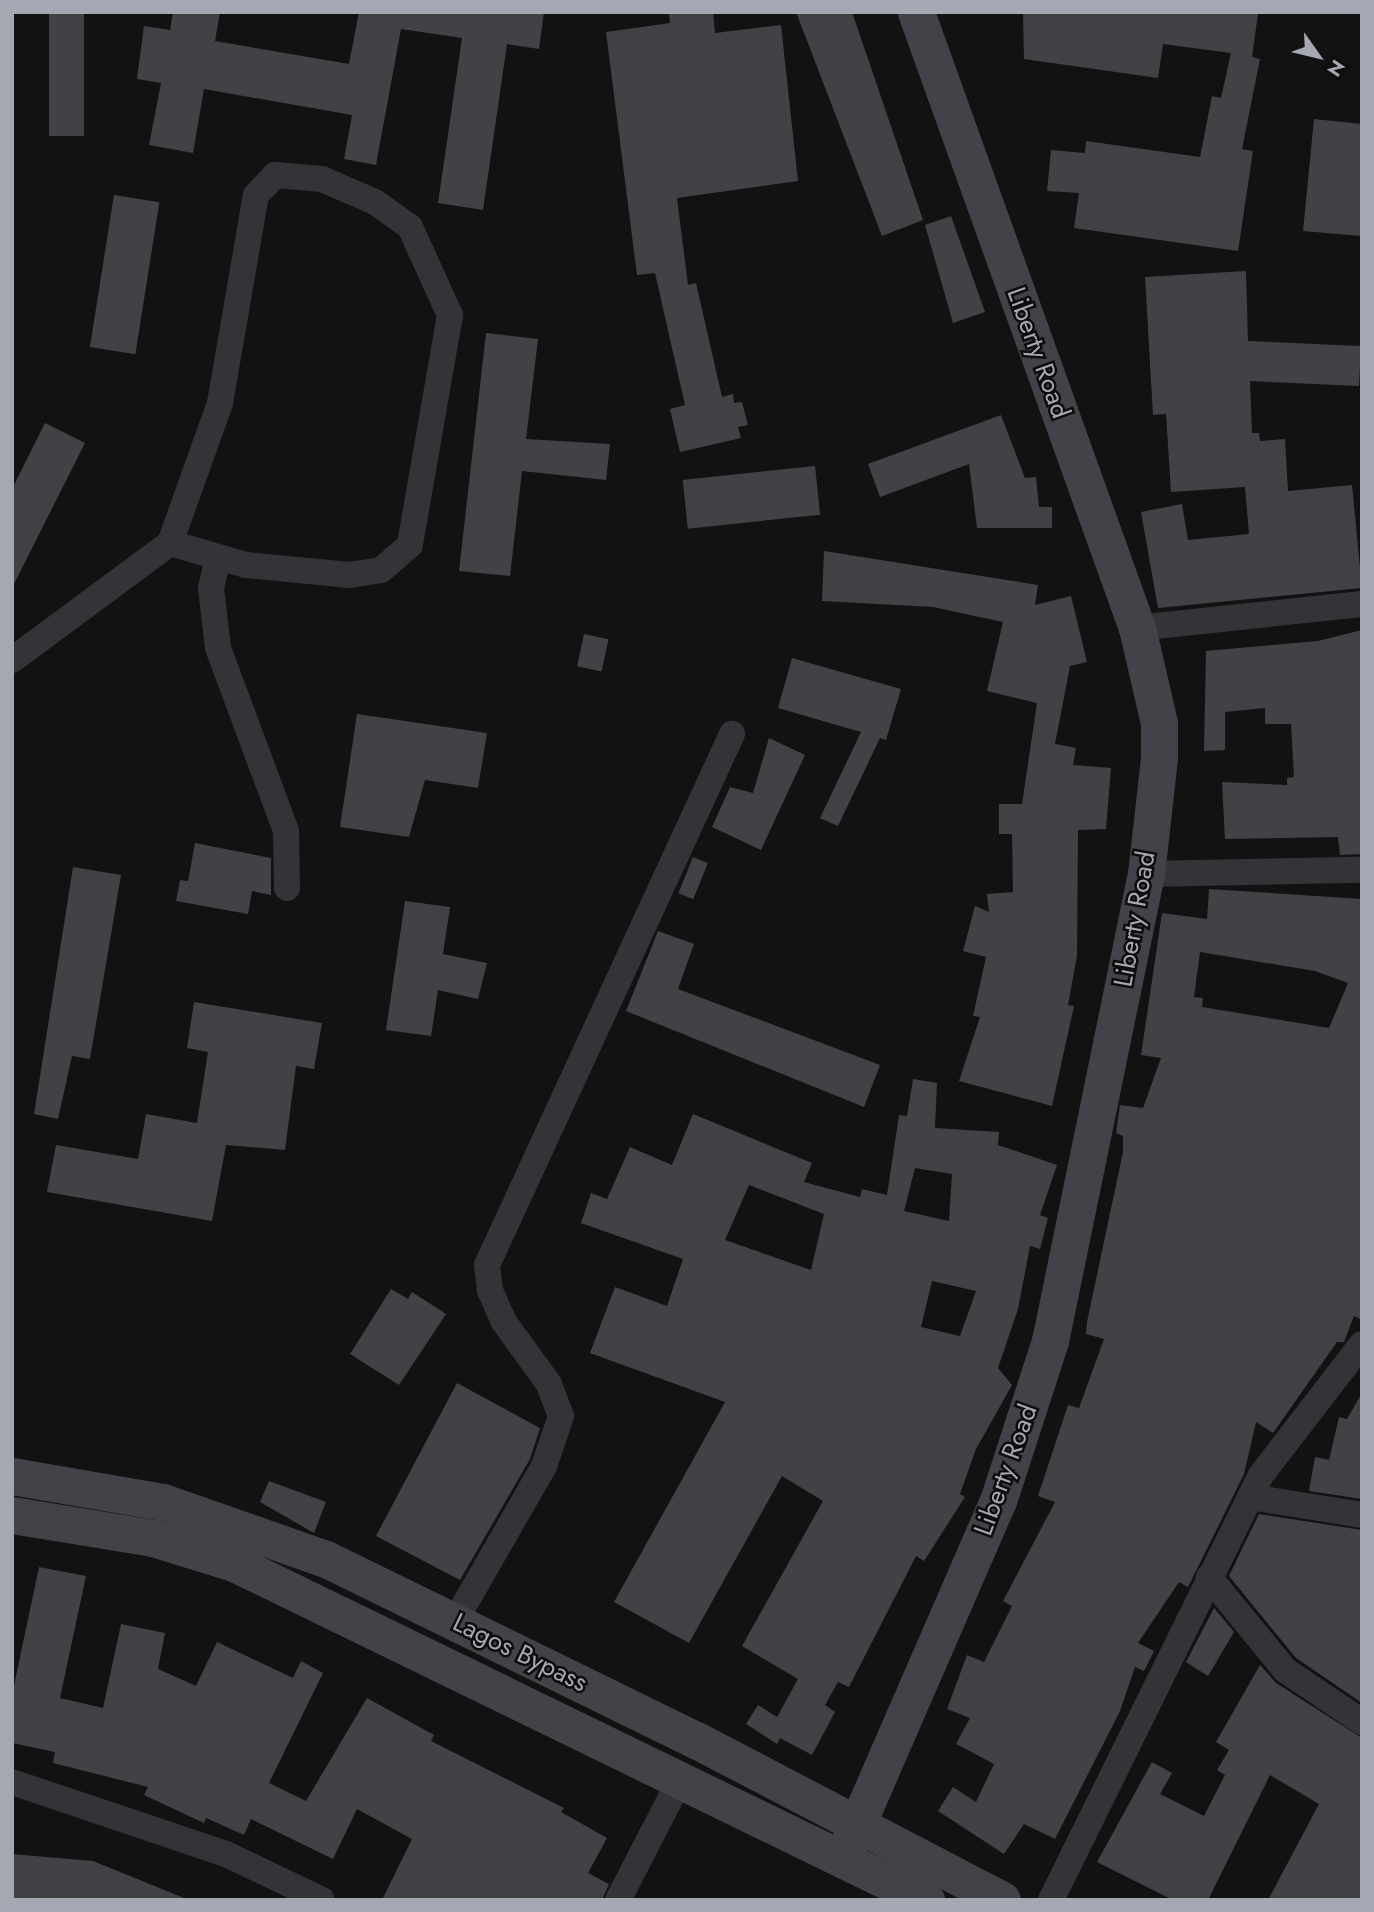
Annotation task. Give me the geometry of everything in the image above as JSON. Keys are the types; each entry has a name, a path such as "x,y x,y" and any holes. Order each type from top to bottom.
{"main road":[{"name":"Liberty Road","path":"843,1857 860,1824 998,1501 1029,1412 1065,1275 1146,874 1159,723 1137,628 916,12"},
{"name":"Lagos Bypass","path":"12,1476 163,1502 244,1527 455,1621 860,1824 1002,1900"},
{"name":"Lagos Bypass","path":"12,1515 153,1538 234,1563 681,1778 926,1900"}],"street":[{"path":"12,660 170,543 220,403 257,194 275,175 322,179 375,202 410,227 450,315 410,545 381,570 350,575 218,558 170,543"},
{"path":"218,558 211,588 218,648 286,831 287,888"},
{"path":"1137,628 1362,604"},
{"path":"455,1621 544,1466 561,1416 548,1384 504,1322 490,1290 487,1265 732,734"},
{"path":"1146,874 1362,870"},
{"path":"1051,1900 1250,1497 1301,1416 1362,1344"},
{"path":"1250,1497 1362,1515"},
{"path":"1209,1577 1285,1670 1362,1723"},
{"path":"618,1900 681,1778"},
{"path":"12,1782 226,1854 322,1900"}],"building":[{"path":"49,12 84,12 84,136 49,136"},
{"path":"173,12 220,12 215,41 349,64 359,12 544,12 539,49 507,44 483,210 438,203 462,38 401,29 376,165 344,159 352,115 204,89 193,153 149,145 161,83 137,79 144,26 170,30"},
{"path":"713,12 715,33 781,25 798,181 677,198 688,285 696,283 722,397 733,394 734,403 742,402 748,425 738,427 741,438 680,452 670,409 685,405 655,273 637,275 606,32 670,23 669,14"},
{"path":"796,12 852,12 923,220 882,236"},
{"path":"1023,12 1258,14 1252,57 1260,59 1242,149 1253,151 1238,251 1074,228 1079,193 1047,191 1051,150 1085,153 1086,141 1200,157 1212,96 1221,98 1231,53 1163,44 1158,78 1024,59"},
{"path":"1314,119 1362,124 1362,236 1303,231"},
{"path":"114,195 159,202 135,354 90,347"},
{"path":"951,216 985,312 953,323 925,225"},
{"path":"1246,271 1248,341 1361,346 1359,386 1250,381 1252,433 1259,433 1260,441 1285,439 1288,491 1352,485 1362,588 1158,608 1141,512 1182,504 1188,540 1249,534 1245,487 1171,492 1166,414 1153,415 1145,277"},
{"path":"486,333 538,339 526,439 610,444 606,480 522,471 510,576 459,571"},
{"path":"1001,415 1025,478 1036,477 1039,507 1052,507 1052,528 977,528 969,464 880,497 868,464"},
{"path":"45,423 85,443 12,588 12,489"},
{"path":"815,466 820,515 688,529 683,480"},
{"path":"824,551 1038,585 1035,605 1071,596 1087,662 1070,666 1055,744 1076,748 1073,765 1111,768 1106,829 1078,830 1077,956 1068,1005 1074,1006 1052,1106 959,1081 980,1017 973,1016 986,957 963,951 975,906 989,912 987,894 1013,892 1012,834 999,834 999,804 1022,804 1037,703 987,691 1003,622 933,607 822,601"},
{"path":"1362,630 1362,854 1340,855 1338,837 1225,839 1222,782 1287,785 1287,778 1294,777 1291,724 1265,724 1265,708 1225,712 1225,750 1204,751 1206,651 1318,641"},
{"path":"584,634 608,639 602,671 577,666"},
{"path":"792,658 901,689 886,740 880,738 838,826 820,818 861,732 778,708"},
{"path":"357,714 487,733 478,788 425,780 409,837 340,827"},
{"path":"769,738 805,755 761,850 712,827 730,787 753,793"},
{"path":"195,843 271,858 271,895 252,891 248,914 176,901 180,880 188,881"},
{"path":"693,857 708,863 693,899 678,893"},
{"path":"73,867 121,875 90,1059 72,1056 58,1119 34,1114"},
{"path":"1209,889 1362,899 1362,1320 1354,1316 1344,1342 1337,1342 1273,1433 1256,1422 1244,1474 1188,1587 1179,1582 1138,1643 1154,1651 1144,1671 1135,1667 1120,1711 1055,1839 1024,1824 1004,1854 938,1811 953,1787 976,1802 994,1764 956,1744 970,1718 947,1709 967,1655 984,1662 1012,1606 1003,1601 1055,1502 1038,1496 1068,1405 1079,1408 1104,1339 1086,1334 1087,1322 1123,1152 1123,1136 1116,1133 1120,1105 1143,1108 1161,1058 1141,1055 1162,913 1207,919","holes":["1200,952 1315,971 1348,983 1329,1028 1202,1007 1203,998 1194,997"]},
{"path":"405,901 450,907 443,954 487,963 478,999 438,990 431,1036 386,1030"},
{"path":"658,931 694,944 678,989 880,1065 864,1107 626,1011"},
{"path":"194,1002 322,1023 314,1069 296,1066 285,1150 226,1145 212,1221 47,1192 56,1145 138,1159 146,1114 197,1123 208,1052 187,1048"},
{"path":"913,1079 937,1083 935,1128 999,1132 998,1145 1057,1165 1040,1215 1048,1218 1040,1249 1030,1246 1018,1309 998,1368 1012,1385 976,1449 960,1494 965,1497 924,1561 916,1556 849,1687 838,1682 825,1705 835,1712 812,1755 780,1738 777,1744 746,1724 758,1705 777,1717 798,1679 742,1646 823,1501 782,1476 689,1643 614,1602 725,1402 590,1353 615,1287 667,1306 683,1259 581,1223 591,1193 607,1199 630,1147 672,1165 693,1114 812,1163 804,1182 860,1197 862,1189 887,1195 899,1115 907,1116","holes":["915,1168 952,1174 949,1221 904,1211","749,1185 824,1214 811,1270 725,1240","932,1281 976,1291 960,1336 921,1327"]},
{"path":"391,1289 408,1299 412,1292 446,1314 399,1385 350,1354"},
{"path":"457,1383 540,1428 530,1459 460,1580 376,1536"},
{"path":"1362,1393 1362,1499 1309,1491 1315,1457 1329,1460 1339,1417 1347,1419"},
{"path":"269,1481 326,1502 314,1533 260,1502"},
{"path":"1259,1514 1362,1530 1362,1703 1296,1658 1229,1576"},
{"path":"39,1567 86,1576 60,1698 103,1708 121,1624 165,1633 158,1669 196,1686 217,1642 293,1678 301,1661 323,1673 269,1783 306,1801 367,1698 434,1735 431,1741 564,1808 561,1812 607,1838 588,1873 609,1884 602,1900 382,1900 412,1839 357,1809 333,1859 251,1819 244,1835 206,1818 204,1823 144,1795 148,1787 53,1763 55,1752 12,1743 12,1695"},
{"path":"1214,1608 1234,1632 1208,1676 1186,1662"},
{"path":"1260,1665 1276,1683 1362,1738 1362,1900 1268,1900 1319,1804 1270,1775 1208,1900 1173,1900 1097,1862 1152,1762 1172,1773 1160,1794 1204,1816 1225,1775 1217,1770 1229,1750 1216,1742"},
{"path":"12,1854 93,1861 189,1900 12,1900"}]}
